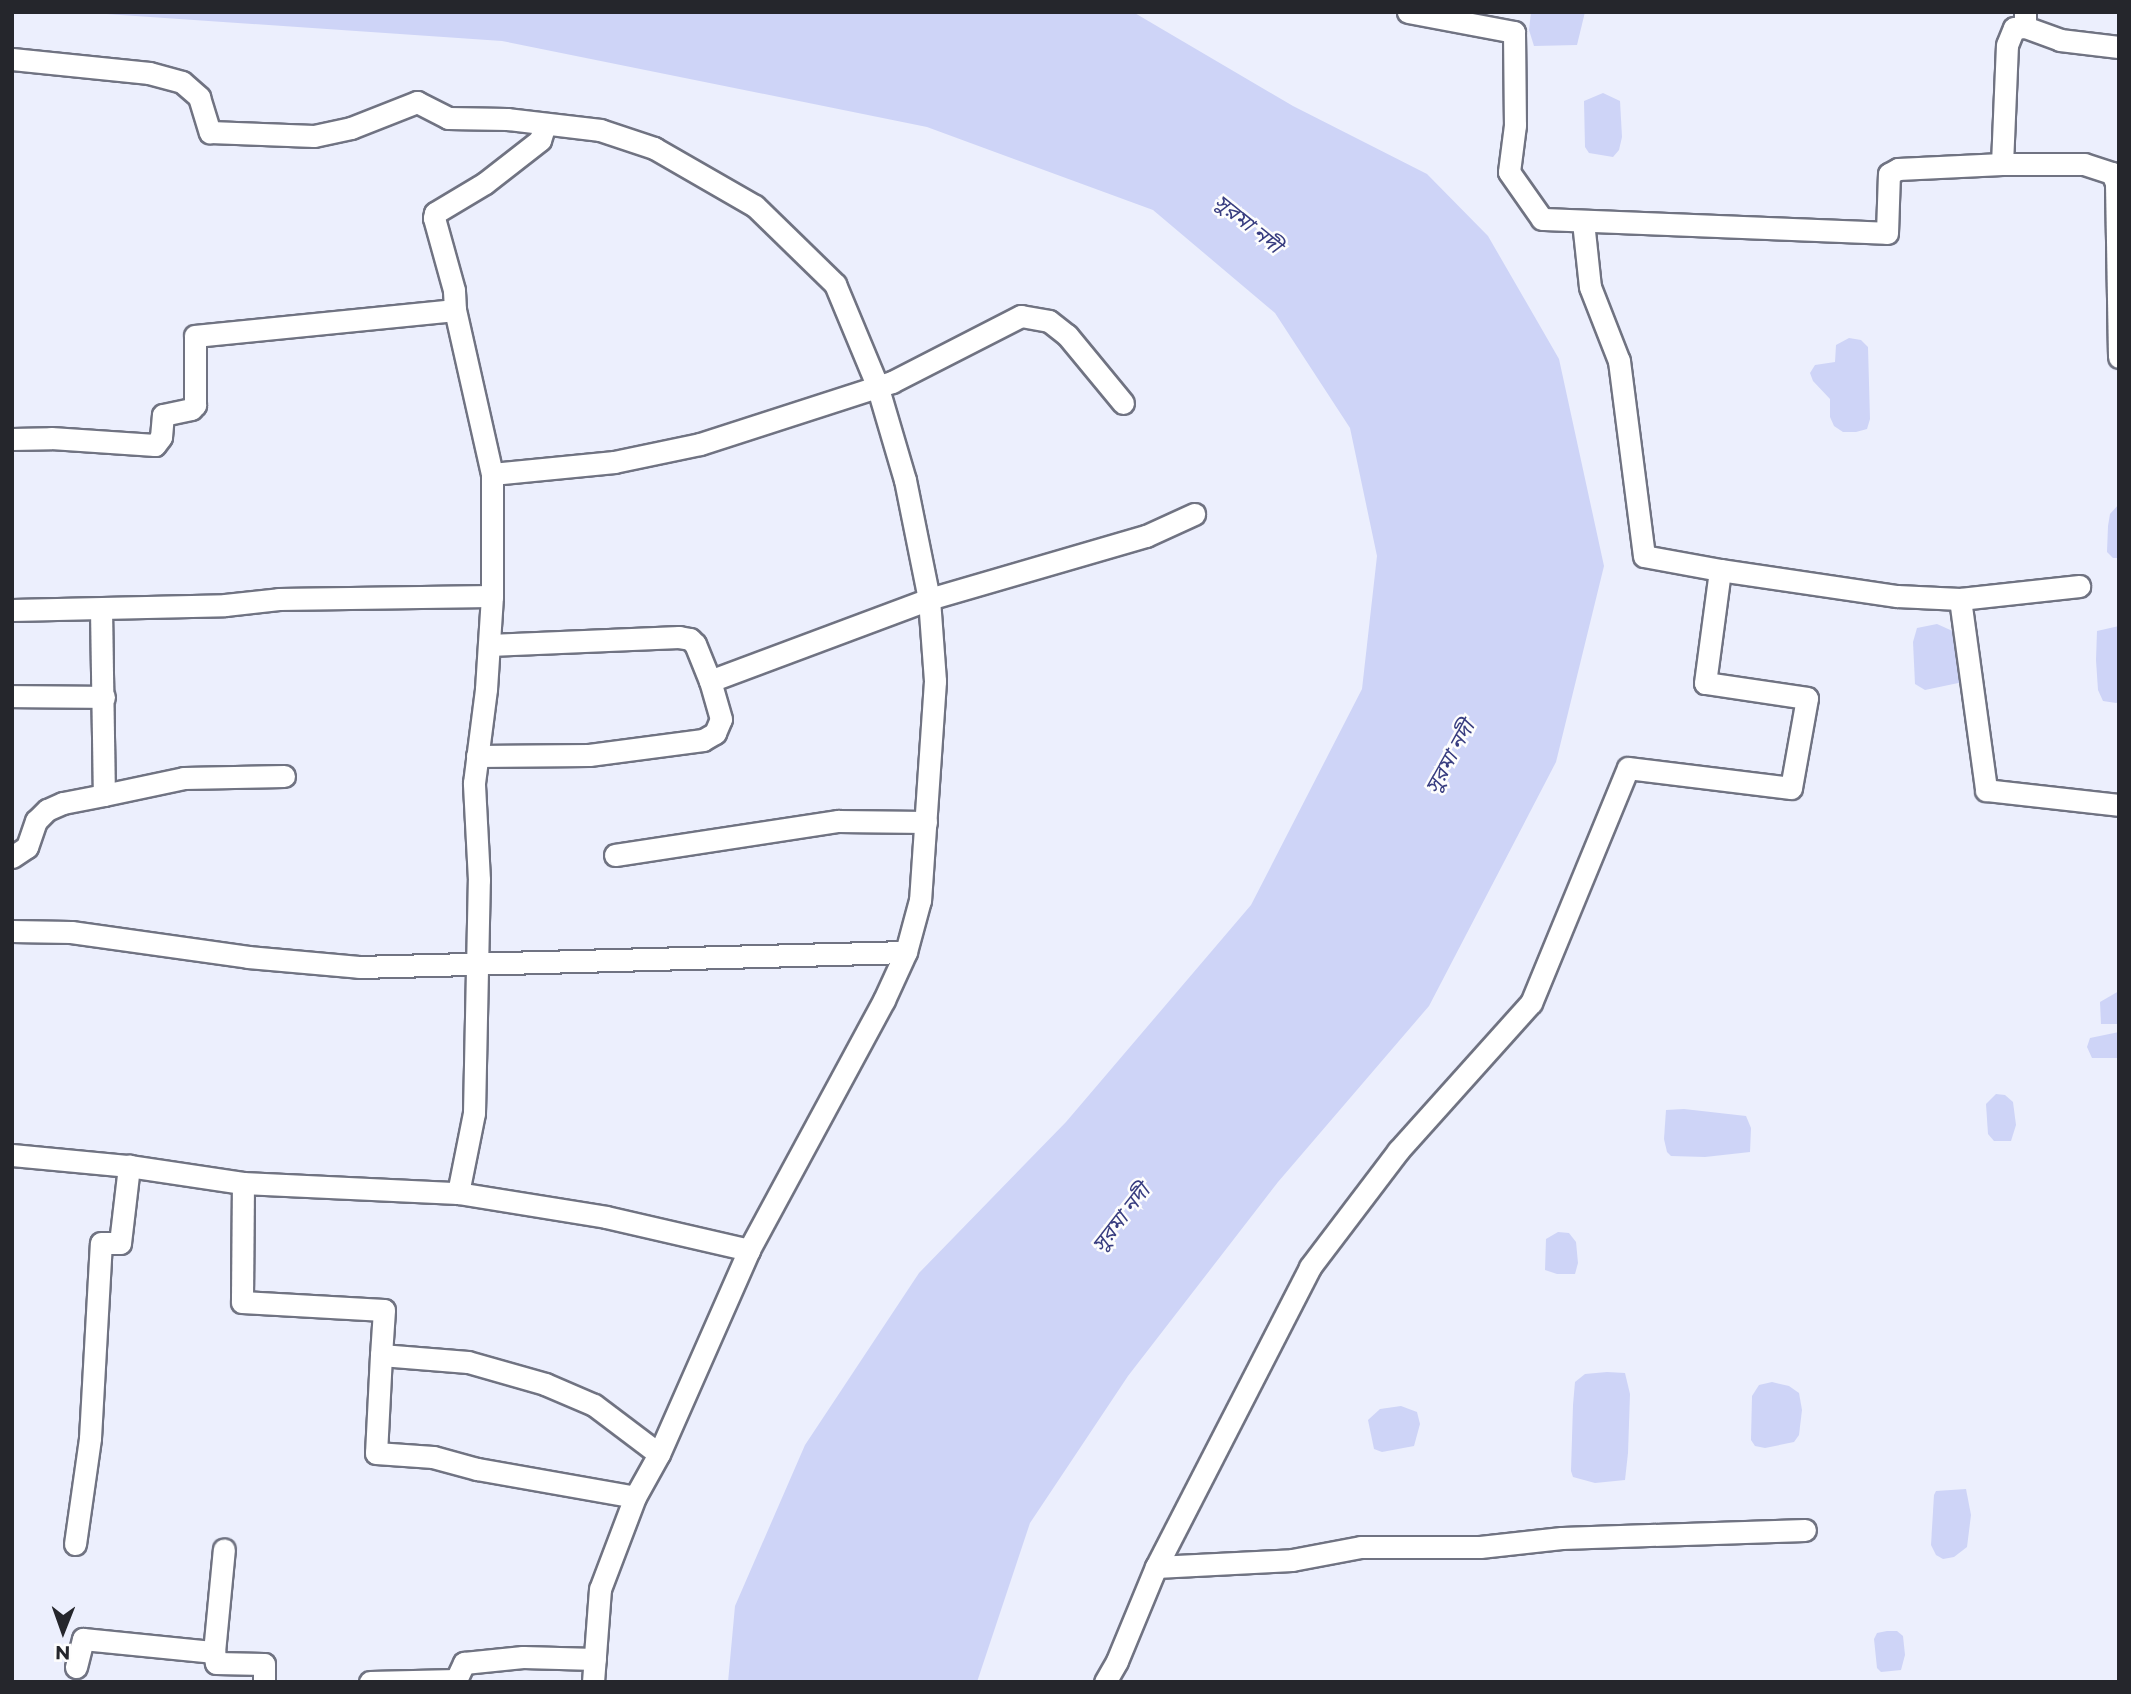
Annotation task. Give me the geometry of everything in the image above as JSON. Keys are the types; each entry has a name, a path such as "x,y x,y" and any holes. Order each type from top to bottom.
{"street":[{"path":"1408,12 1449,15 1514,32 1515,125 1509,172 1542,219 1887,233 1889,173 1898,169 2002,164 2084,164 2112,173 2116,183 2119,357"},
{"path":"2002,164 2007,45 2014,28 2025,19 2060,40 2119,47"},
{"path":"12,59 149,74 182,82 199,97 210,132 314,136 351,128 416,102 448,118 507,119 600,130 654,148 755,206 835,284 877,385 905,480 929,598 935,681 920,900 906,953 861,1045 749,1250 659,1454 635,1497 600,1589 593,1682"},
{"path":"458,1193 474,1112 479,880 474,783 492,596 492,474 455,310 454,290 436,227 435,214 485,183 540,140 545,125"},
{"path":"1583,221 1590,287 1619,361 1644,556 1897,596 1960,599 2079,586"},
{"path":"12,439 155,445 161,437 163,415 191,409 195,405 195,336 455,310"},
{"path":"492,474 614,462 700,444 892,382 1021,316 1049,321 1067,335 1123,403"},
{"path":"710,681 929,598 1146,536 1195,514"},
{"path":"1105,1682 1117,1661 1156,1567 1310,1266 1398,1151 1531,1003 1628,768 1791,788 1807,698 1705,683 1720,570"},
{"path":"12,610 225,605 279,599 492,596"},
{"path":"1960,599 1986,790 2119,804"},
{"path":"101,609 104,795"},
{"path":"477,756 589,755 703,740 715,733 721,719 695,644 679,637 489,645"},
{"path":"12,696 104,697"},
{"path":"12,857 27,848 31,831 47,810 63,803 184,778 284,776"},
{"path":"615,855 838,821 926,822"},
{"path":"12,931 95,935 248,957 359,967 906,953"},
{"path":"12,1155 129,1166 243,1183 458,1193 606,1217 749,1250"},
{"path":"75,1544 90,1438 101,1243 120,1243 129,1166"},
{"path":"243,1183 242,1303 384,1310 376,1453 433,1457 477,1469 635,1497"},
{"path":"381,1355 468,1362 545,1384 594,1405 659,1454"},
{"path":"1156,1567 1292,1560 1361,1547 1480,1547 1562,1538 1805,1530"},
{"path":"224,1549 214,1652 216,1663 264,1664 264,1682"},
{"path":"76,1667 83,1639 214,1652"},
{"path":"370,1682 456,1680 464,1663 523,1657 595,1659"}],"water":[{"name":"সুরমা নদী","path":"77,12 1133,12 1293,106 1427,174 1488,236 1559,359 1604,566 1556,762 1429,1006 1278,1182 1128,1376 1030,1523 977,1682 728,1682 735,1606 805,1445 919,1273 1066,1122 1251,905 1362,689 1377,556 1350,428 1275,313 1153,210 927,127 502,41"},
{"path":"1531,12 1585,12 1577,45 1534,46 1529,30"},
{"path":"1603,93 1620,101 1622,137 1619,150 1613,157 1589,153 1585,147 1584,101"},
{"path":"1849,338 1861,340 1868,347 1870,419 1867,429 1856,432 1843,432 1834,426 1830,417 1830,399 1813,381 1810,373 1815,365 1835,362 1836,345"},
{"path":"2119,504 2119,558 2113,558 2107,552 2108,526 2110,514"},
{"path":"1937,624 1957,633 1963,682 1925,690 1915,684 1913,642 1917,628"},
{"path":"2119,626 2119,702 2116,703 2103,701 2098,690 2097,631"},
{"path":"2119,991 2119,1024 2101,1024 2100,1002"},
{"path":"2119,1032 2119,1058 2092,1058 2087,1047 2090,1038"},
{"path":"1996,1094 2005,1095 2013,1102 2016,1125 2011,1141 1994,1141 1988,1134 1986,1104"},
{"path":"1684,1109 1746,1116 1751,1128 1750,1152 1705,1157 1671,1156 1667,1152 1664,1139 1666,1110"},
{"path":"1558,1232 1569,1233 1576,1242 1578,1263 1575,1274 1557,1274 1545,1270 1546,1239"},
{"path":"1625,1373 1630,1394 1628,1453 1625,1480 1595,1483 1573,1477 1571,1471 1575,1382 1585,1374"},
{"path":"1772,1382 1789,1386 1799,1393 1802,1410 1799,1435 1794,1442 1765,1448 1755,1446 1751,1440 1752,1396 1759,1385"},
{"path":"1401,1406 1417,1412 1420,1424 1414,1446 1382,1452 1374,1449 1368,1420 1380,1409"},
{"path":"1966,1489 1971,1515 1967,1547 1954,1557 1943,1559 1936,1555 1931,1545 1934,1495 1936,1491"},
{"path":"1897,1631 1903,1636 1905,1655 1901,1670 1881,1672 1877,1668 1874,1639 1877,1633"}]}
